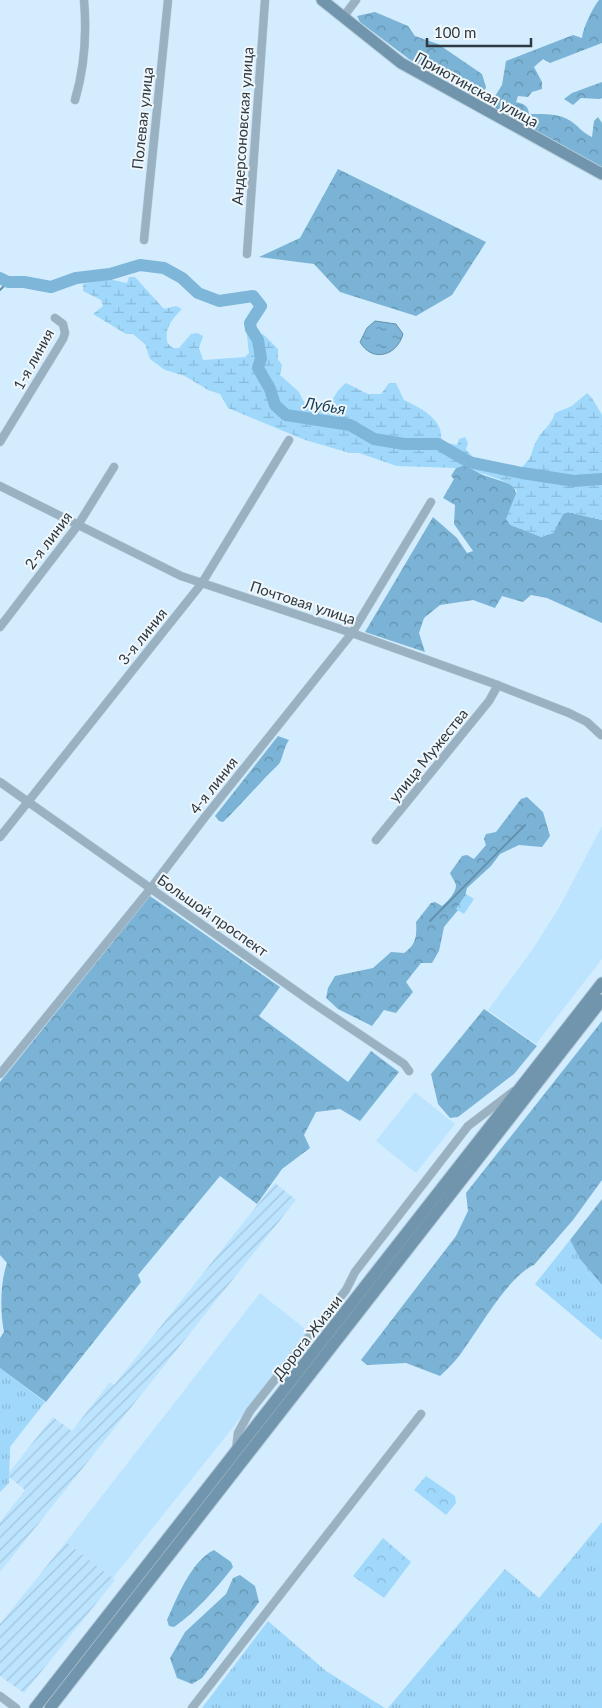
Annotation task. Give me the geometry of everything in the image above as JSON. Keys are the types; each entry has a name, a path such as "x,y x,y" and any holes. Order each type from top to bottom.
{"main road":[{"name":"Приютинская улица","path":"322,0 401,63 602,174"},
{"name":"Дорога Жизни","path":"35,1708 602,983"},
{"name":"Дорога Жизни","path":"50,1708 602,1000"}],"street":[{"path":"75,100 84,72 86,30 84,0"},
{"name":"Полевая улица","path":"144,240 168,0"},
{"name":"Андерсоновская улица","path":"247,254 265,0"},
{"path":"344,16 356,0"},
{"name":"1-я линия","path":"0,442 63,339 65,333 63,324 55,318"},
{"name":"3-я линия","path":"0,837 202,583 289,440"},
{"name":"2-я линия","path":"0,627 78,525 114,467"},
{"name":"Почтовая улица","path":"0,486 181,576 352,633 498,685 569,713 586,722 601,735"},
{"name":"4-я линия","path":"0,1074 151,888 205,817 352,633 431,502"},
{"name":"улица Мужества","path":"376,840 490,701 498,685"},
{"name":"Большой проспект","path":"0,782 404,1064 409,1071"},
{"path":"235,1453 238,1433 250,1411 346,1290 355,1272 468,1126 523,1084"},
{"path":"192,1708 421,1414"},
{"path":"0,1696 16,1708"}],"shaded area":[{"path":"602,826 602,959 536,1044 488,1010 532,950 560,906"},
{"path":"415,1092 455,1124 416,1173 376,1141"},
{"path":"275,1183 296,1200 0,1572 0,1522 25,1490 7,1475 53,1417 72,1431 110,1382 114,1385"},
{"path":"260,1293 309,1332 112,1579 66,1542"},
{"path":"66,1542 115,1580 24,1693 0,1676 0,1624"}],"green space":[{"path":"599,0 602,0 602,43 550,63 543,59 534,67 542,82 542,89 532,92 528,97 518,96 516,102 525,105 529,114 550,114 565,118 592,137 594,121 598,117 602,123 602,167 492,108 490,104 502,85 506,61 573,35 582,38 588,19"},
{"path":"375,12 408,26 415,36 438,44 482,74 486,87 483,98 409,59 360,22 357,16"},
{"path":"602,82 602,98 600,99 581,98 573,105 564,99 572,93"},
{"path":"338,169 486,242 452,295 416,316 340,292 314,264 259,257 300,238"},
{"path":"129,277 135,277 164,309 176,306 182,309 168,329 168,344 173,348 179,348 191,334 197,333 203,336 199,348 203,360 245,357 249,353 246,327 252,316 256,319 254,325 256,331 264,335 278,349 278,359 282,365 280,375 299,392 307,408 323,408 331,402 346,383 368,394 381,394 389,383 396,383 404,400 423,410 434,419 441,431 441,438 445,443 457,445 459,439 465,437 468,443 466,449 476,459 483,461 521,468 530,457 537,440 551,422 555,413 572,406 587,393 602,415 602,520 568,512 563,514 553,533 541,537 510,525 506,519 517,491 513,487 464,465 456,468 397,466 359,453 350,453 305,440 228,408 220,394 208,390 185,376 165,370 150,359 145,344 133,334 126,334 93,314 103,306 101,300 83,291 83,284 108,279 127,283"},
{"path":"464,465 483,475 513,485 530,531 541,537 553,533 563,514 568,512 602,520 602,623 547,598 531,595 523,602 502,596 495,608 473,600 440,605 424,618 419,633 425,652 365,632 433,517 457,538 467,553 473,551 454,524 455,505 443,498 454,479 451,476 456,468"},
{"path":"278,736 289,740 280,763 223,822 219,821 215,816"},
{"path":"527,797 543,812 550,836 542,847 519,845 500,854 491,866 467,888 463,904 444,927 439,951 432,963 421,963 406,982 413,992 396,1013 384,1010 372,1026 338,1009 326,998 328,988 335,976 373,968 391,952 404,953 411,947 415,940 416,922 431,903 435,902 442,906 453,894 456,885 450,873 462,856 467,855 474,859 486,845 484,839 486,834 496,832 521,799"},
{"path":"466,894 474,899 464,914 456,909"},
{"path":"150,896 280,987 259,1016 348,1082 371,1051 399,1072 360,1121 340,1109 316,1112 304,1135 310,1148 282,1169 257,1204 220,1176 138,1275 141,1282 46,1402 0,1368 0,1338 4,1332 1,1307 2,1288 7,1263 0,1255 0,1082"},
{"path":"484,1009 537,1046 514,1074 458,1117 450,1118 438,1104 431,1074"},
{"path":"602,1021 602,1180 573,1220 534,1265 524,1271 503,1292 453,1364 440,1376 406,1363 367,1365 361,1360 456,1236 468,1211 466,1193"},
{"path":"602,1199 602,1285 580,1259 570,1240"},
{"path":"570,1240 580,1259 602,1285 602,1340 535,1284"},
{"path":"0,1368 45,1402 10,1447 9,1483 0,1492"},
{"path":"426,1476 455,1496 456,1503 446,1515 414,1490"},
{"path":"602,1522 602,1708 388,1708 505,1569 539,1598"},
{"path":"383,1538 411,1562 384,1598 353,1576"},
{"path":"214,1550 231,1562 233,1567 213,1592 191,1614 174,1627 169,1626 167,1620 180,1591 198,1562"},
{"path":"240,1575 255,1586 259,1602 202,1678 192,1684 177,1678 170,1658 185,1632 226,1594 233,1578"},
{"path":"268,1621 326,1671 385,1708 202,1708"}],"water":[{"path":"375,321 396,324 403,334 400,342 390,352 384,354 371,353 360,342 367,328"}],"waterway":[{"name":"Лубья","path":"0,278 8,282 24,282 51,287 76,278 110,274 140,265 164,268 182,278 198,293 219,301 253,296 261,306 250,323 251,329 258,340 261,358 258,368 270,389 275,405 286,415 350,425 374,439 404,444 438,444 469,462 522,473 574,481 602,479"},
{"path":"0,290 8,282"},
{"path":"430,921 525,825"}]}
